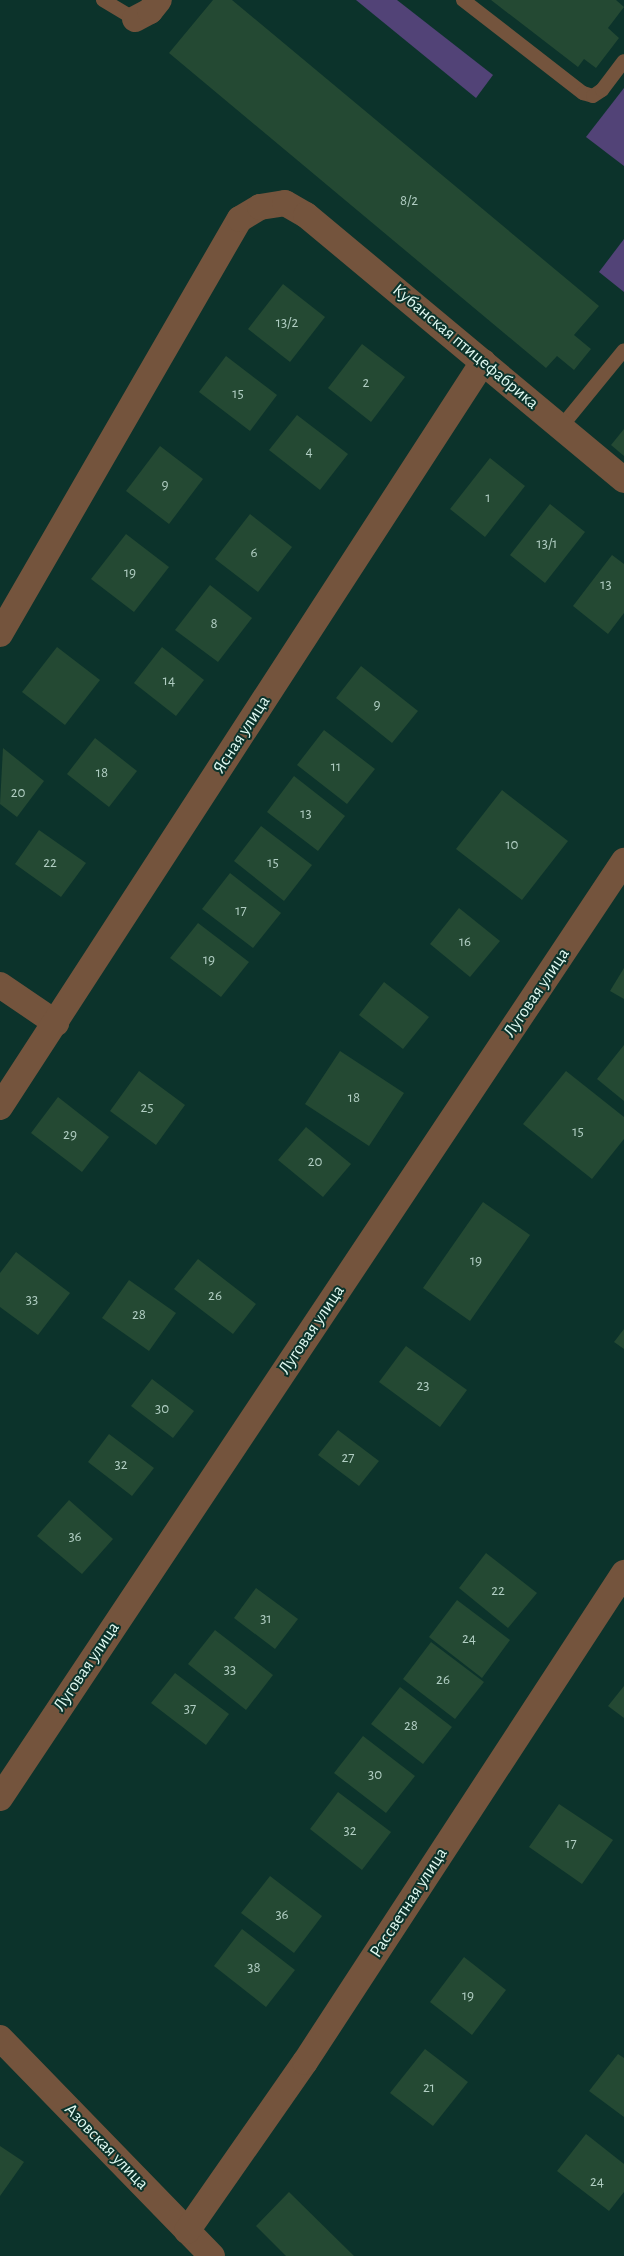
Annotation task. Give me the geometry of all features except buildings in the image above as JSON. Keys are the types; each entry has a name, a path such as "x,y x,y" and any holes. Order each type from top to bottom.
{"street":[{"path":"135,18 150,11 159,0"},
{"name":"Кубанская птицефабрика","path":"0,634 240,219 260,207 284,203 306,215 624,480"},
{"name":"Ясная улица","path":"0,1107 482,362"},
{"name":"Луговая улица","path":"0,1798 624,861"},
{"path":"0,985 56,1023"},
{"name":"Рассветная улица","path":"188,2230 305,2062 624,1572"},
{"name":"Азовская улица","path":"0,2038 212,2256"}],"lane":[{"path":"103,0 135,18"},
{"path":"463,0 583,93 592,96 602,90 624,61"},
{"path":"561,427 624,350"}],"shaded area":[{"path":"356,0 397,0 493,75 476,98"},
{"path":"624,88 624,166 586,137"},
{"path":"624,239 624,292 599,272"}]}
